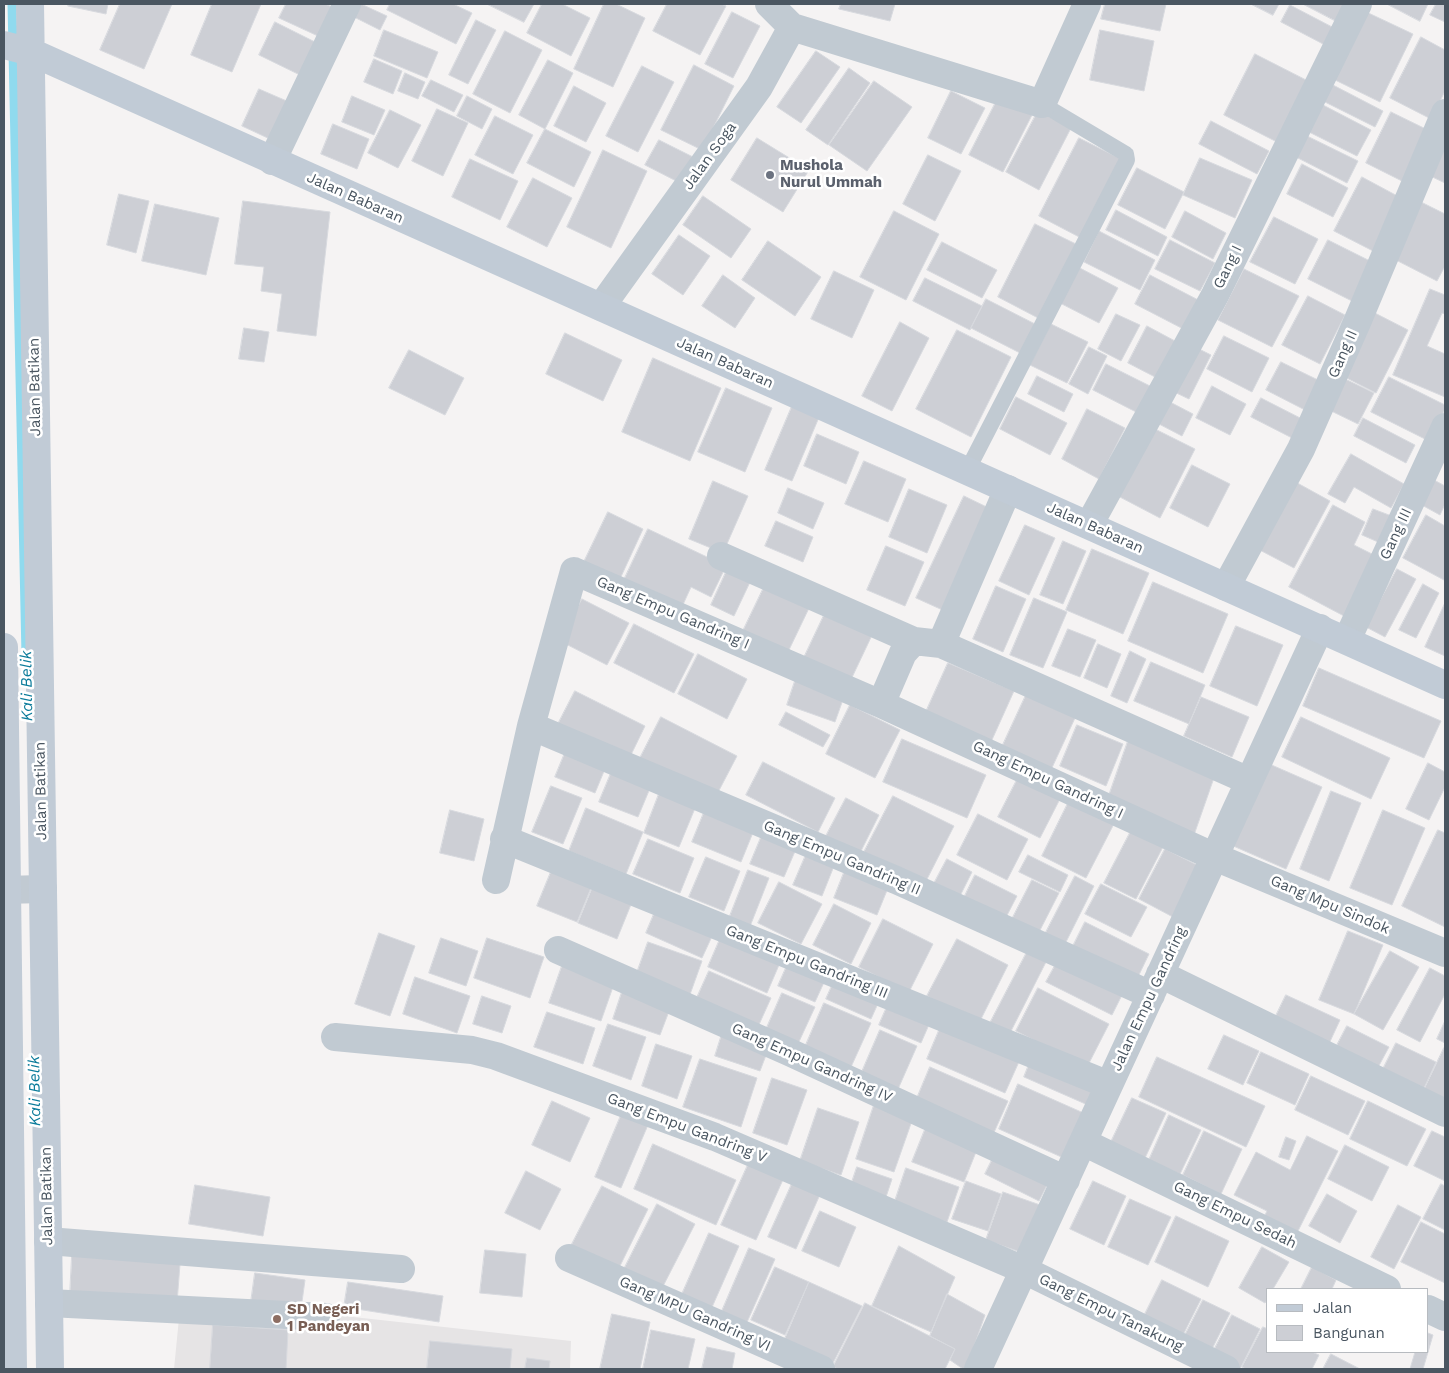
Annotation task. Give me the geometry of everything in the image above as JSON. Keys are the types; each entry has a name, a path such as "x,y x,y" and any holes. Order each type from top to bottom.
{"main road":[{"name":"Jalan Batikan","path":"30,4 20,50 41,889 50,1369"},
{"name":"Jalan Babaran","path":"20,50 601,307 1445,685"},
{"path":"4,647 8,1258 13,1369"}],"street":[{"path":"272,161 347,4"},
{"path":"769,4 792,27 1042,104 1087,4"},
{"name":"Gang I","path":"1089,525 1215,295 1358,4"},
{"name":"Jalan Soga","path":"601,307 759,87 792,27"},
{"name":"Gang II","path":"1226,587 1301,450 1445,113"},
{"name":"Gang III","path":"1346,640 1445,427"},
{"path":"941,644 1008,489"},
{"path":"721,556 914,641 941,644 1249,781"},
{"name":"Gang Empu Gandring I","path":"531,726 574,571 881,704 1215,857"},
{"name":"Jalan Empu Gandring","path":"978,1369 1320,628"},
{"path":"881,704 902,653 914,641"},
{"path":"496,880 531,726"},
{"name":"Gang Empu Gandring II","path":"531,726 896,880 1155,984 1445,1113"},
{"name":"Gang Empu Gandring III","path":"504,840 1109,1085"},
{"name":"Gang Mpu Sindok","path":"1215,857 1445,953"},
{"path":"7,891 41,889"},
{"name":"Gang Empu Gandring IV","path":"558,950 789,1052 1066,1180"},
{"name":"Gang Empu Gandring V","path":"335,1037 472,1050 496,1056 715,1137 1024,1270"},
{"name":"Gang Empu Sedah","path":"1083,1142 1385,1288"},
{"path":"48,1241 401,1269"},
{"name":"Gang MPU Gandring VI","path":"569,1258 821,1369"},
{"name":"Gang Empu Tanakung","path":"1024,1270 1226,1369"},
{"path":"49,1303 326,1316"},
{"path":"1429,1310 1445,1318"}],"lane":[{"path":"968,471 1127,160 1126,154 1042,104"}],"shaded area":[{"name":"SD Negeri 1 Pandeyan","path":"181,1298 571,1341 570,1369 174,1369"}],"building":[{"path":"69,4 108,4 106,14 68,6"},
{"path":"120,4 172,4 144,69 100,50"},
{"path":"212,4 261,4 232,72 191,55"},
{"path":"286,4 325,4 332,7 318,36 279,18"},
{"path":"356,4 361,4 387,16 380,30 350,15"},
{"path":"390,4 453,4 472,13 456,44 387,10"},
{"path":"487,4 534,4 524,22"},
{"path":"542,4 562,4 590,18 571,56 527,33"},
{"path":"604,4 616,4 645,18 613,87 574,69"},
{"path":"667,4 721,4 726,6 700,55 653,31"},
{"path":"841,4 895,4 890,21 839,9"},
{"path":"1105,4 1166,4 1160,31 1101,19"},
{"path":"1251,4 1279,4 1273,15"},
{"path":"1303,4 1347,4 1338,22"},
{"path":"1387,4 1428,4 1420,21"},
{"path":"1436,4 1445,4 1445,22 1430,15"},
{"path":"1290,5 1334,28 1325,45 1281,22"},
{"path":"1362,10 1413,34 1380,102 1329,77"},
{"path":"732,12 760,26 733,78 705,64"},
{"path":"476,20 496,30 468,84 449,75"},
{"path":"275,22 317,43 300,75 259,55"},
{"path":"384,30 438,52 427,78 374,56"},
{"path":"1100,30 1154,41 1144,91 1090,80"},
{"path":"505,31 542,50 510,113 473,94"},
{"path":"1421,37 1445,50 1445,91 1431,119 1390,98"},
{"path":"816,51 840,67 801,123 777,107"},
{"path":"1255,54 1308,81 1277,142 1224,115"},
{"path":"374,59 402,71 393,94 364,82"},
{"path":"548,60 573,73 545,129 519,115"},
{"path":"694,65 734,86 702,150 661,130"},
{"path":"642,66 674,82 638,152 606,136"},
{"path":"849,68 870,83 828,145 806,130"},
{"path":"405,73 425,82 418,99 398,91"},
{"path":"431,80 463,95 454,112 422,96"},
{"path":"874,81 912,107 867,171 829,145"},
{"path":"1331,84 1383,111 1375,127 1323,101"},
{"path":"574,86 606,103 586,142 554,126"},
{"path":"259,89 289,102 272,140 242,126"},
{"path":"951,91 985,108 961,154 928,138"},
{"path":"352,96 385,110 374,135 342,122"},
{"path":"467,96 492,109 482,129 457,116"},
{"path":"998,98 1032,115 1003,172 969,155"},
{"path":"1323,105 1371,130 1357,156 1309,132"},
{"path":"437,109 468,123 443,176 412,161"},
{"path":"390,110 421,125 398,168 368,153"},
{"path":"1038,111 1071,128 1039,190 1006,172"},
{"path":"1391,112 1434,133 1408,184 1366,163"},
{"path":"495,116 533,135 513,174 475,155"},
{"path":"1211,121 1269,151 1257,174 1199,144"},
{"path":"1445,123 1445,183 1422,172"},
{"path":"333,124 369,139 357,169 321,154"},
{"path":"545,129 591,152 574,187 527,163"},
{"path":"1307,136 1358,161 1347,183 1296,157"},
{"name":"Mushola Nurul Ummah","path":"757,138 809,170 783,212 731,180"},
{"path":"1079,138 1123,160 1083,239 1039,216"},
{"path":"659,140 699,160 686,186 645,165"},
{"path":"603,150 647,171 611,248 567,227"},
{"path":"928,155 961,171 935,221 903,204"},
{"path":"1200,158 1252,180 1235,218 1183,195"},
{"path":"470,159 518,181 500,220 452,197"},
{"path":"1302,164 1348,188 1333,217 1287,194"},
{"path":"1137,168 1184,192 1165,229 1118,205"},
{"path":"1362,177 1403,199 1375,252 1334,231"},
{"path":"533,178 572,198 547,247 507,227"},
{"path":"119,194 149,201 136,253 107,245"},
{"path":"703,196 751,229 731,258 683,225"},
{"path":"243,201 330,212 316,336 277,331 282,294 261,291 264,267 235,264"},
{"path":"1421,202 1445,214 1445,266 1437,281 1392,258"},
{"path":"155,204 219,218 206,275 142,261"},
{"path":"1116,210 1167,237 1158,256 1106,230"},
{"path":"894,211 939,234 906,300 860,277"},
{"path":"1185,211 1226,233 1213,259 1172,237"},
{"path":"1274,217 1318,239 1295,284 1250,262"},
{"path":"1035,224 1078,245 1040,319 998,297"},
{"path":"1099,231 1155,260 1140,290 1084,262"},
{"path":"679,235 710,256 683,295 652,274"},
{"path":"1170,240 1215,263 1200,291 1155,269"},
{"path":"1328,240 1372,262 1352,301 1308,279"},
{"path":"768,241 821,277 795,316 742,280"},
{"path":"942,242 997,270 982,298 927,270"},
{"path":"1076,266 1118,288 1099,323 1058,302"},
{"path":"1244,269 1299,296 1272,347 1218,320"},
{"path":"834,271 874,290 852,338 811,319"},
{"path":"723,275 755,298 735,328 702,306"},
{"path":"1150,275 1206,304 1191,333 1135,304"},
{"path":"925,278 982,306 970,330 913,301"},
{"path":"1430,289 1445,295 1445,314 1442,313 1427,346 1445,354 1445,397 1393,375"},
{"path":"1308,296 1345,315 1320,364 1282,345"},
{"path":"986,299 1037,325 1022,354 971,328"},
{"path":"1369,310 1408,330 1376,393 1337,373"},
{"path":"1116,314 1140,325 1121,361 1098,349"},
{"path":"900,322 929,338 892,411 862,396"},
{"path":"1051,324 1088,342 1067,383 1030,365"},
{"path":"1147,326 1175,341 1157,378 1128,363"},
{"path":"244,328 269,332 264,362 239,359"},
{"path":"957,330 1011,357 971,437 916,409"},
{"path":"565,333 622,360 603,401 546,374"},
{"path":"1224,336 1269,358 1252,392 1207,369"},
{"path":"1191,345 1211,355 1189,399 1168,389"},
{"path":"1089,347 1107,356 1088,394 1069,384"},
{"path":"409,350 464,378 445,415 389,388"},
{"path":"653,358 721,388 690,461 622,432"},
{"path":"1281,362 1320,381 1305,410 1266,390"},
{"path":"1106,364 1156,389 1142,415 1093,390"},
{"path":"1037,376 1073,394 1064,412 1028,394"},
{"path":"1339,376 1374,393 1358,424 1323,407"},
{"path":"1389,377 1445,405 1445,409 1429,441 1371,412"},
{"path":"1212,386 1246,404 1230,435 1196,418"},
{"path":"726,388 772,408 745,472 698,452"},
{"path":"1016,397 1067,423 1050,455 1000,429"},
{"path":"1261,398 1308,422 1298,441 1251,417"},
{"path":"1170,402 1193,414 1182,436 1159,424"},
{"path":"793,404 820,415 792,481 765,470"},
{"path":"1087,409 1125,428 1099,479 1062,459"},
{"path":"1363,418 1415,445 1406,463 1354,436"},
{"path":"1153,428 1195,449 1160,518 1118,496"},
{"path":"817,434 859,452 846,484 804,466"},
{"path":"1351,454 1404,484 1391,508 1354,487 1345,503 1328,494"},
{"path":"864,461 906,479 888,522 845,504"},
{"path":"1192,465 1230,484 1208,527 1170,508"},
{"path":"1290,479 1330,501 1294,568 1254,547"},
{"path":"1434,480 1445,486 1445,504 1440,515 1420,504"},
{"path":"713,481 748,496 723,553 689,539"},
{"path":"788,488 824,503 813,529 778,513"},
{"path":"909,489 947,505 927,553 889,537"},
{"path":"964,496 995,511 947,612 916,598"},
{"path":"1333,505 1365,522 1354,545 1376,556 1344,616 1289,587"},
{"path":"1373,509 1397,518 1385,545 1362,535"},
{"path":"608,512 643,529 619,581 583,564"},
{"path":"1426,515 1445,526 1444,580 1403,558"},
{"path":"776,521 813,537 803,562 765,546"},
{"path":"1025,525 1055,538 1029,595 999,581"},
{"path":"648,529 726,566 711,597 691,587 681,609 623,582"},
{"path":"1063,541 1086,551 1063,604 1040,595"},
{"path":"886,546 924,562 905,606 867,590"},
{"path":"1092,549 1149,573 1123,634 1066,610"},
{"path":"1397,569 1416,579 1385,637 1366,627"},
{"path":"727,570 751,580 734,616 711,605"},
{"path":"1153,582 1228,614 1203,673 1128,641"},
{"path":"766,583 811,604 787,654 742,633"},
{"path":"1423,584 1439,593 1416,638 1399,630"},
{"path":"996,586 1026,599 1003,652 973,639"},
{"path":"1034,598 1067,612 1043,668 1010,655"},
{"path":"582,599 629,623 607,665 560,641"},
{"path":"1445,603 1445,656 1425,647"},
{"path":"827,609 874,631 847,688 800,666"},
{"path":"634,624 694,654 674,693 614,663"},
{"path":"1236,626 1283,645 1257,706 1210,686"},
{"path":"1068,629 1096,640 1080,677 1052,666"},
{"path":"1098,644 1121,654 1107,688 1084,678"},
{"path":"1130,651 1146,659 1127,703 1111,696"},
{"path":"698,654 747,679 727,719 678,694"},
{"path":"1151,662 1205,685 1189,724 1134,701"},
{"path":"948,663 1014,691 991,742 925,714"},
{"path":"1319,668 1441,721 1424,758 1303,706"},
{"path":"796,678 845,694 835,722 787,705"},
{"path":"575,691 645,726 628,761 557,726"},
{"path":"1026,695 1075,718 1050,772 1001,749"},
{"path":"1201,697 1249,717 1232,757 1184,736"},
{"path":"850,705 900,730 875,778 826,754"},
{"path":"786,712 830,735 823,747 779,725"},
{"path":"661,717 737,756 714,800 638,762"},
{"path":"1301,717 1390,758 1371,799 1282,757"},
{"path":"1077,725 1123,744 1106,786 1060,766"},
{"path":"902,739 986,775 967,818 883,782"},
{"path":"1128,741 1216,772 1194,835 1106,804"},
{"path":"567,748 607,764 595,793 555,777"},
{"path":"763,762 835,798 818,832 746,795"},
{"path":"1267,763 1322,787 1286,869 1231,845"},
{"path":"1428,763 1445,772 1445,787 1429,820 1406,809"},
{"path":"614,766 653,781 638,817 599,802"},
{"path":"1021,772 1063,793 1040,838 998,817"},
{"path":"551,786 582,798 563,844 532,832"},
{"path":"662,786 698,801 679,847 644,833"},
{"path":"1331,791 1361,803 1329,881 1300,869"},
{"path":"1072,795 1117,818 1086,878 1042,856"},
{"path":"893,796 954,826 923,887 862,856"},
{"path":"846,798 879,815 860,853 826,836"},
{"path":"586,808 643,832 626,874 569,851"},
{"path":"450,810 484,819 474,861 440,853"},
{"path":"705,810 754,830 741,862 692,842"},
{"path":"1383,810 1425,828 1392,905 1350,888"},
{"path":"978,814 1028,839 1007,880 957,855"},
{"path":"1132,829 1164,845 1136,899 1104,883"},
{"path":"1438,830 1445,833 1445,927 1402,906"},
{"path":"762,835 796,849 784,877 750,864"},
{"path":"648,839 694,858 680,893 633,874"},
{"path":"1165,849 1199,866 1173,917 1139,899"},
{"path":"808,850 836,861 822,896 793,885"},
{"path":"1028,855 1068,875 1060,892 1019,872"},
{"path":"706,857 740,871 724,911 689,897"},
{"path":"947,859 972,872 956,904 930,891"},
{"path":"847,865 890,883 877,915 834,898"},
{"path":"553,867 593,883 577,922 537,906"},
{"path":"748,870 769,878 749,929 728,921"},
{"path":"975,875 1017,896 1002,925 961,904"},
{"path":"1075,876 1094,886 1063,948 1043,938"},
{"path":"1032,880 1059,893 1036,938 1009,925"},
{"path":"779,882 822,904 801,944 758,923"},
{"path":"1101,884 1147,907 1131,937 1085,914"},
{"path":"593,886 632,902 617,939 578,923"},
{"path":"834,904 871,923 851,964 813,945"},
{"path":"657,907 714,932 702,958 646,933"},
{"path":"883,919 933,944 909,992 859,967"},
{"path":"1085,922 1149,954 1136,981 1072,948"},
{"path":"1348,931 1383,945 1354,1014 1319,1000"},
{"path":"723,932 782,958 767,993 708,967"},
{"path":"379,933 415,946 390,1016 355,1004"},
{"path":"441,938 478,951 466,986 429,973"},
{"path":"487,938 544,957 530,998 474,978"},
{"path":"957,939 1008,965 979,1023 927,996"},
{"path":"648,942 702,961 688,1000 634,981"},
{"path":"1390,951 1419,967 1383,1030 1354,1014"},
{"path":"1027,952 1046,962 1009,1035 989,1025"},
{"path":"789,961 826,978 815,1002 778,986"},
{"path":"1057,962 1122,995 1112,1015 1046,982"},
{"path":"562,966 614,984 601,1021 549,1003"},
{"path":"1430,968 1445,976 1445,994 1420,1042 1397,1030"},
{"path":"709,971 771,998 757,1029 695,1002"},
{"path":"415,977 470,996 457,1033 403,1014"},
{"path":"835,979 880,999 871,1019 826,999"},
{"path":"1038,988 1109,1024 1087,1067 1016,1031"},
{"path":"623,989 671,1006 660,1035 613,1019"},
{"path":"782,993 815,1007 797,1046 765,1032"},
{"path":"1286,995 1340,1020 1327,1048 1273,1022"},
{"path":"482,996 511,1006 502,1033 473,1024"},
{"path":"889,1002 931,1020 921,1043 879,1025"},
{"path":"824,1003 871,1023 851,1067 805,1047"},
{"path":"547,1012 595,1028 583,1064 534,1047"},
{"path":"943,1021 1022,1055 1005,1093 927,1059"},
{"path":"1445,1021 1445,1043 1437,1039"},
{"path":"608,1024 646,1037 631,1080 593,1066"},
{"path":"1347,1026 1389,1047 1375,1073 1334,1051"},
{"path":"880,1030 917,1046 895,1096 858,1081"},
{"path":"722,1034 768,1050 760,1071 715,1056"},
{"path":"1224,1035 1259,1051 1243,1085 1208,1069"},
{"path":"1396,1043 1436,1062 1424,1088 1383,1069"},
{"path":"656,1044 692,1056 677,1099 642,1086"},
{"path":"1445,1049 1445,1105 1422,1094"},
{"path":"1261,1052 1309,1074 1295,1105 1247,1083"},
{"path":"1032,1057 1106,1089 1097,1109 1024,1077"},
{"path":"1157,1057 1265,1106 1246,1147 1139,1097"},
{"path":"700,1059 757,1078 741,1127 683,1107"},
{"path":"930,1067 1008,1101 992,1137 915,1103"},
{"path":"1311,1076 1365,1101 1348,1135 1295,1110"},
{"path":"772,1078 807,1090 787,1145 753,1133"},
{"path":"1018,1084 1088,1115 1068,1160 999,1129"},
{"path":"1132,1098 1166,1113 1145,1158 1111,1142"},
{"path":"552,1101 590,1118 570,1162 532,1145"},
{"path":"1368,1101 1426,1129 1407,1166 1350,1139"},
{"path":"875,1102 914,1115 894,1172 856,1159"},
{"path":"818,1108 859,1122 841,1175 800,1161"},
{"path":"622,1113 648,1125 621,1188 595,1177"},
{"path":"1169,1115 1201,1130 1180,1174 1149,1160"},
{"path":"926,1127 978,1147 964,1182 912,1162"},
{"path":"1204,1131 1242,1149 1221,1194 1183,1175"},
{"path":"1432,1131 1445,1137 1445,1181 1414,1166"},
{"path":"1307,1136 1338,1151 1295,1237 1262,1221 1267,1211 1234,1195 1256,1152 1290,1170"},
{"path":"1286,1137 1296,1141 1289,1160 1279,1157"},
{"path":"653,1144 736,1180 716,1225 634,1189"},
{"path":"1345,1145 1389,1167 1372,1201 1328,1179"},
{"path":"997,1150 1051,1177 1039,1201 985,1174"},
{"path":"751,1158 786,1173 756,1240 721,1225"},
{"path":"857,1167 892,1179 885,1200 850,1188"},
{"path":"906,1168 959,1187 947,1222 894,1204"},
{"path":"526,1171 561,1189 540,1230 505,1213"},
{"path":"795,1177 822,1190 796,1249 768,1237"},
{"path":"966,1181 1001,1194 988,1231 952,1219"},
{"path":"1093,1181 1126,1196 1104,1245 1070,1229"},
{"path":"1441,1184 1445,1186 1445,1230 1423,1219"},
{"path":"195,1185 270,1197 263,1236 189,1224"},
{"path":"602,1186 648,1209 618,1270 571,1246"},
{"path":"1003,1192 1043,1206 1026,1254 986,1240"},
{"path":"1327,1194 1357,1211 1340,1243 1309,1226"},
{"path":"1130,1199 1171,1217 1148,1265 1108,1247"},
{"path":"657,1204 695,1224 658,1296 620,1277"},
{"path":"1398,1205 1421,1217 1394,1269 1371,1257"},
{"path":"820,1211 856,1227 839,1267 802,1251"},
{"path":"1176,1216 1229,1241 1208,1287 1155,1262"},
{"path":"1421,1222 1445,1234 1445,1283 1401,1262"},
{"path":"709,1233 739,1246 709,1314 679,1301"},
{"path":"899,1246 955,1277 931,1332 872,1306"},
{"path":"1262,1247 1289,1262 1274,1288 1266,1288 1265,1303 1239,1288"},
{"path":"749,1248 775,1259 744,1329 719,1318"},
{"path":"485,1250 526,1254 522,1297 480,1293"},
{"path":"72,1256 180,1264 177,1303 70,1295"},
{"path":"775,1267 809,1282 785,1335 751,1320"},
{"path":"1312,1267 1336,1280 1332,1288 1302,1288"},
{"path":"255,1273 305,1280 301,1309 251,1302"},
{"path":"1162,1280 1201,1299 1180,1341 1141,1322"},
{"path":"348,1282 443,1296 439,1322 344,1307"},
{"path":"809,1282 862,1306 833,1363 784,1341"},
{"path":"947,1294 985,1315 966,1369 950,1360 955,1349 930,1336"},
{"path":"1203,1300 1230,1313 1210,1353 1183,1339"},
{"path":"865,1303 955,1349 945,1369 838,1369 833,1367"},
{"path":"612,1314 650,1322 640,1369 600,1369"},
{"path":"1232,1315 1260,1329 1240,1369 1212,1354"},
{"path":"213,1325 288,1330 286,1369 210,1369"},
{"path":"1263,1327 1266,1328 1266,1353 1314,1353 1319,1355 1312,1369 1246,1369 1242,1367"},
{"path":"651,1330 695,1339 688,1369 643,1369"},
{"path":"1429,1333 1433,1335 1429,1349"},
{"path":"430,1341 512,1349 510,1369 427,1369"},
{"path":"707,1347 735,1353 732,1369 702,1369"},
{"path":"1415,1353 1428,1353 1423,1369 1410,1369"},
{"path":"1331,1354 1360,1369 1323,1369"},
{"path":"527,1358 550,1361 549,1369 525,1369"}],"waterway":[{"name":"Kali Belik","path":"12,4 26,656"}],"place":[{"name":"Mushola Nurul Ummah","path":"770,175"},
{"name":"SD Negeri 1 Pandeyan","path":"277,1319"}]}
